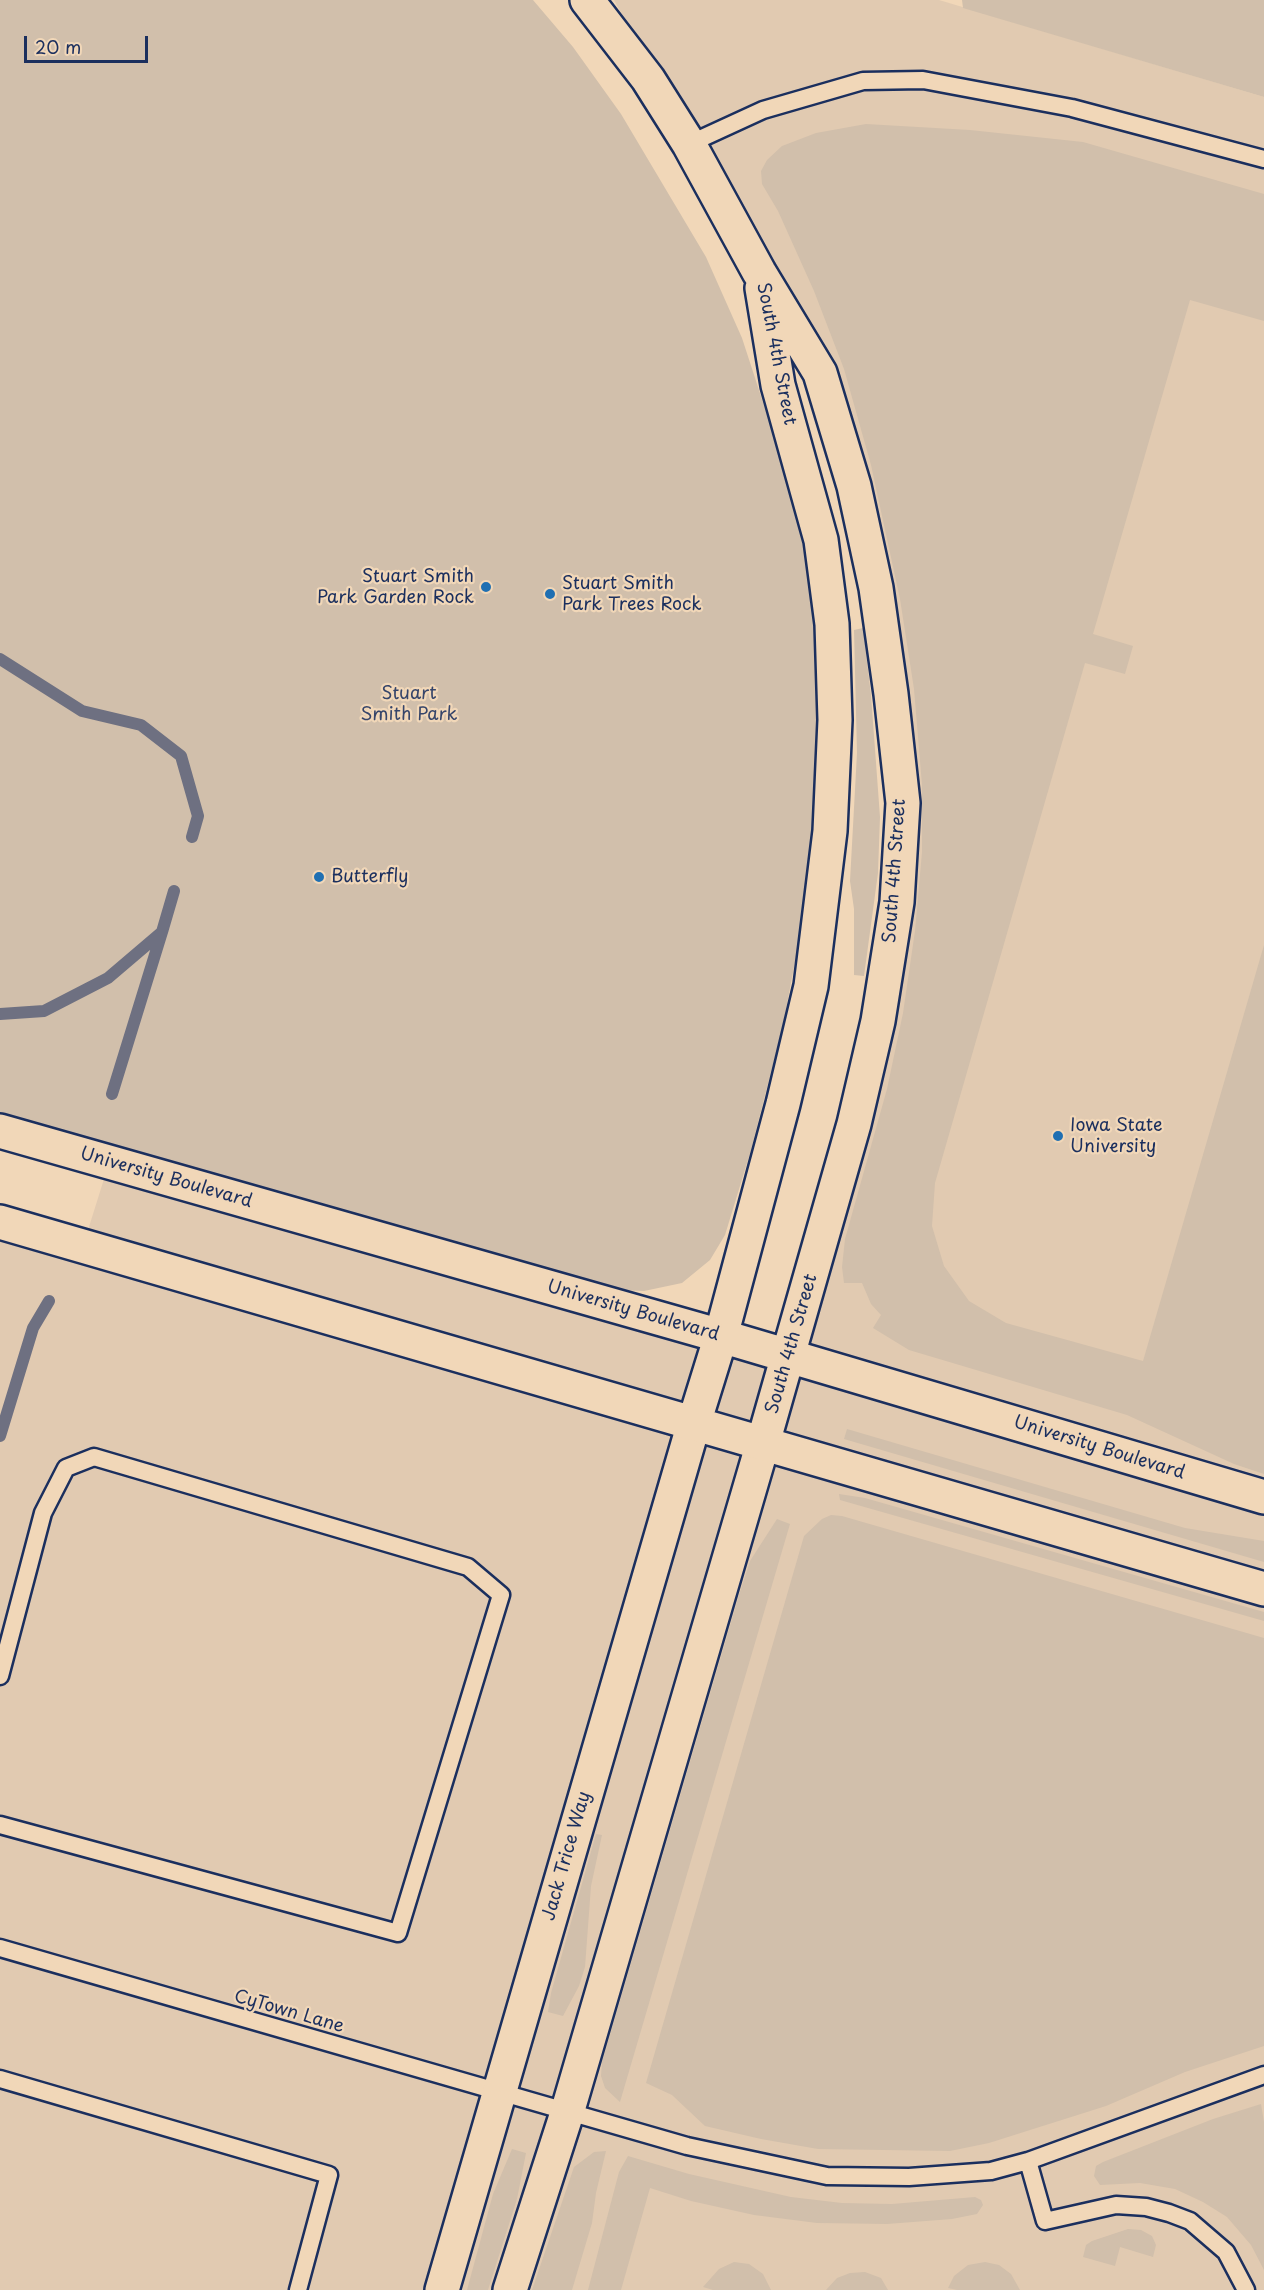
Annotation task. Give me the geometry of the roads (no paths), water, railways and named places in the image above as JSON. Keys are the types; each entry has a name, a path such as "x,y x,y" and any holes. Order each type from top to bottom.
{"main road":[{"name":"South 4th Street","path":"587,0 648,79 689,144 759,272 820,373 854,486 876,588 903,803 897,902 878,1021 854,1124 790,1356 763,1443"},
{"name":"South 4th Street","path":"694,1423 721,1336 783,1104 811,986 830,831 835,720 832,624 821,540 778,386 759,272"},
{"name":"University Boulevard","path":"0,1131 721,1336 1264,1497"},
{"path":"0,1222 1264,1589"},
{"name":"Jack Trice Way","path":"442,2290 694,1423"},
{"path":"510,2290 567,2113 763,1443"}],"lane":[{"path":"689,144 763,110 863,81 923,80 1072,108 1264,159"},
{"path":"0,1676 43,1513 66,1468 94,1457 468,1567 501,1595 398,1933 0,1825"},
{"name":"CyTown Lane","path":"0,1948 567,2113 738,2159 827,2176 919,2176 991,2171 1028,2161 1264,2075"},
{"path":"0,2079 329,2175 298,2290"},
{"path":"1028,2161 1045,2221 1116,2205 1146,2207 1169,2213 1190,2222 1226,2252 1246,2290"}],"waterway":[{"path":"0,659 82,711 141,725 181,756 198,816 192,837"},
{"path":"0,1014 44,1011 108,978 162,932 174,891"},
{"path":"112,1094 162,932"},
{"path":"0,1436 33,1328 49,1301"}],"place":[{"name":"Stuart Smith Park Garden Rock","path":"486,587"},
{"name":"Stuart Smith Park Trees Rock","path":"550,594"},
{"name":"Butterfly","path":"319,877"},
{"name":"Iowa State University","path":"1058,1136"}],"park label":[{"name":"Stuart Smith Park","path":"409,704"}]}
